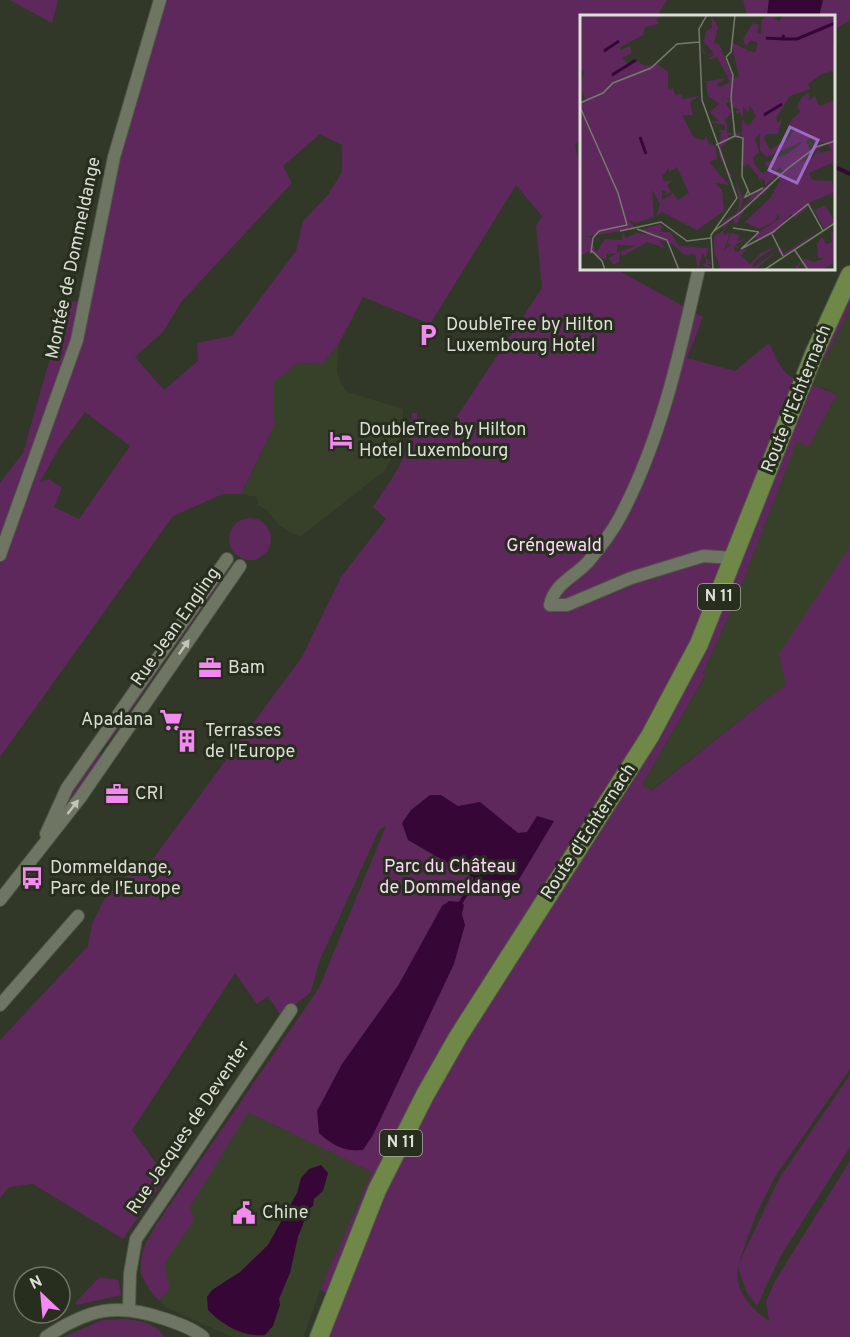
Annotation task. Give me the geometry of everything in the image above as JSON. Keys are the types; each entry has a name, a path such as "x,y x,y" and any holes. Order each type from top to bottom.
{"main road":[{"name":"Route d'Echternach","path":"319,1337 377,1190 425,1095 458,1037 650,736 699,644 802,382 850,275"}],"street":[{"name":"Montée de Dommeldange","path":"0,555 77,340 114,157 160,0"},
{"path":"699,270 674,377 659,427 620,518 587,563 552,593 550,605 567,605 631,578 703,556 734,558"},
{"name":"Rue Jean Engling","path":"37,854 68,788 227,559"},
{"name":"Rue Jean Engling","path":"0,900 80,798 240,566"},
{"path":"0,1005 78,916"},
{"name":"Rue Jacques de Deventer","path":"129,1309 129,1281 136,1239 291,1010"},
{"path":"46,1337 71,1320 100,1310 129,1309 177,1323 202,1337"}],"shaded area":[{"path":"769,0 823,0 819,15 767,15"},
{"path":"850,309 850,622 786,684 650,791 642,785 706,675 703,673 735,602 797,440 808,446 837,395 825,388 817,388 803,382 814,354 825,359"},
{"path":"338,345 337,372 347,392 403,409 402,428 396,451 384,471 300,537 280,526 267,510 258,505 257,497 241,494 274,426 273,381 299,363 322,364"},
{"path":"430,795 441,795 458,806 480,802 518,833 527,832 537,816 554,821 512,891 503,895 408,840 402,823 411,810"},
{"path":"449,901 461,902 464,905 462,914 465,925 454,964 373,1135 363,1150 340,1147 319,1133 317,1111 342,1064 399,984 442,906"},
{"path":"238,1107 372,1172 320,1290 303,1337 232,1337 167,1308 150,1291 140,1272 143,1248 156,1225"},
{"path":"321,1165 328,1173 323,1191 314,1199 298,1237 290,1273 279,1299 280,1305 273,1326 265,1335 257,1335 241,1332 220,1321 208,1310 207,1297 212,1290 240,1272 268,1245 297,1193 301,1178 309,1169"}],"green space":[{"path":"10,0 58,0 52,23"},
{"path":"154,0 667,0 658,15 580,15 580,138 575,146 580,165 580,270 618,270 703,317 687,358 735,371 769,343 788,375 800,382 837,395 808,447 797,441 735,602 703,673 706,674 642,785 651,791 786,684 779,654 850,547 850,1069 774,1178 755,1217 738,1265 780,1177 850,1075 850,1147 780,1257 757,1306 746,1291 738,1267 737,1276 745,1298 769,1321 766,1302 775,1281 850,1161 850,1337 319,1337 334,1296 320,1290 372,1172 248,1112 190,1207 194,1221 164,1264 170,1289 159,1300 150,1291 141,1264 150,1235 319,988 386,826 379,830 319,962 311,992 281,1016 268,996 257,1004 235,973 132,1130 166,1177 123,1239 33,1184 9,1187 0,1198 0,1040 88,946 92,924 104,900 128,875 150,863 302,657 341,577 386,519 373,507 395,474 406,452 412,413 417,413 417,418 423,424 421,431 437,437 448,430 542,288 536,226 542,216 516,185 430,324 363,297 338,345 322,364 299,363 274,381 274,426 241,494 223,494 173,516 0,757 0,483 23,453 66,302 84,301","holes":["320,134 342,145 342,172 328,195 303,221 296,251 232,336 197,343 198,361 164,390 135,357 163,332 181,302 292,183 283,166","85,412 130,446 79,519 54,507 62,488 49,479 40,482 59,448"]},
{"path":"743,0 769,0 767,15 747,15"},
{"path":"823,0 850,0 850,20 835,29 835,15 819,15"},
{"path":"850,275 850,309 825,359 814,354"},
{"path":"250,518 258,519 265,524 270,531 270,547 265,554 258,559 250,560 242,559 235,554 230,547 229,539 230,531 235,524 242,519"},
{"path":"224,572 226,574 163,663 161,662"},
{"path":"159,666 161,667 108,743 106,741"},
{"path":"98,752 102,755 60,816 71,791"},
{"path":"100,1277 118,1280 121,1295 77,1305 75,1303"},
{"path":"126,1319 152,1326 164,1337 64,1337 102,1320"}],"waterway":[{"path":"835,167 850,174"},
{"path":"461,902 475,880"}],"place":[{"name":"DoubleTree by Hilton Luxembourg Hotel","path":"428,335"},
{"name":"DoubleTree by Hilton Hotel Luxembourg","path":"341,440"},
{"name":"Bam","path":"210,668"},
{"name":"Apadana","path":"171,720"},
{"name":"Terrasses de l'Europe","path":"187,741"},
{"name":"CRI","path":"117,794"},
{"name":"Dommeldange, Parc de l'Europe","path":"32,878"},
{"name":"Chine","path":"244,1213"}],"park label":[{"name":"Gréngewald","path":"554,546"},
{"name":"Parc du Château de Dommeldange","path":"450,877"}]}
